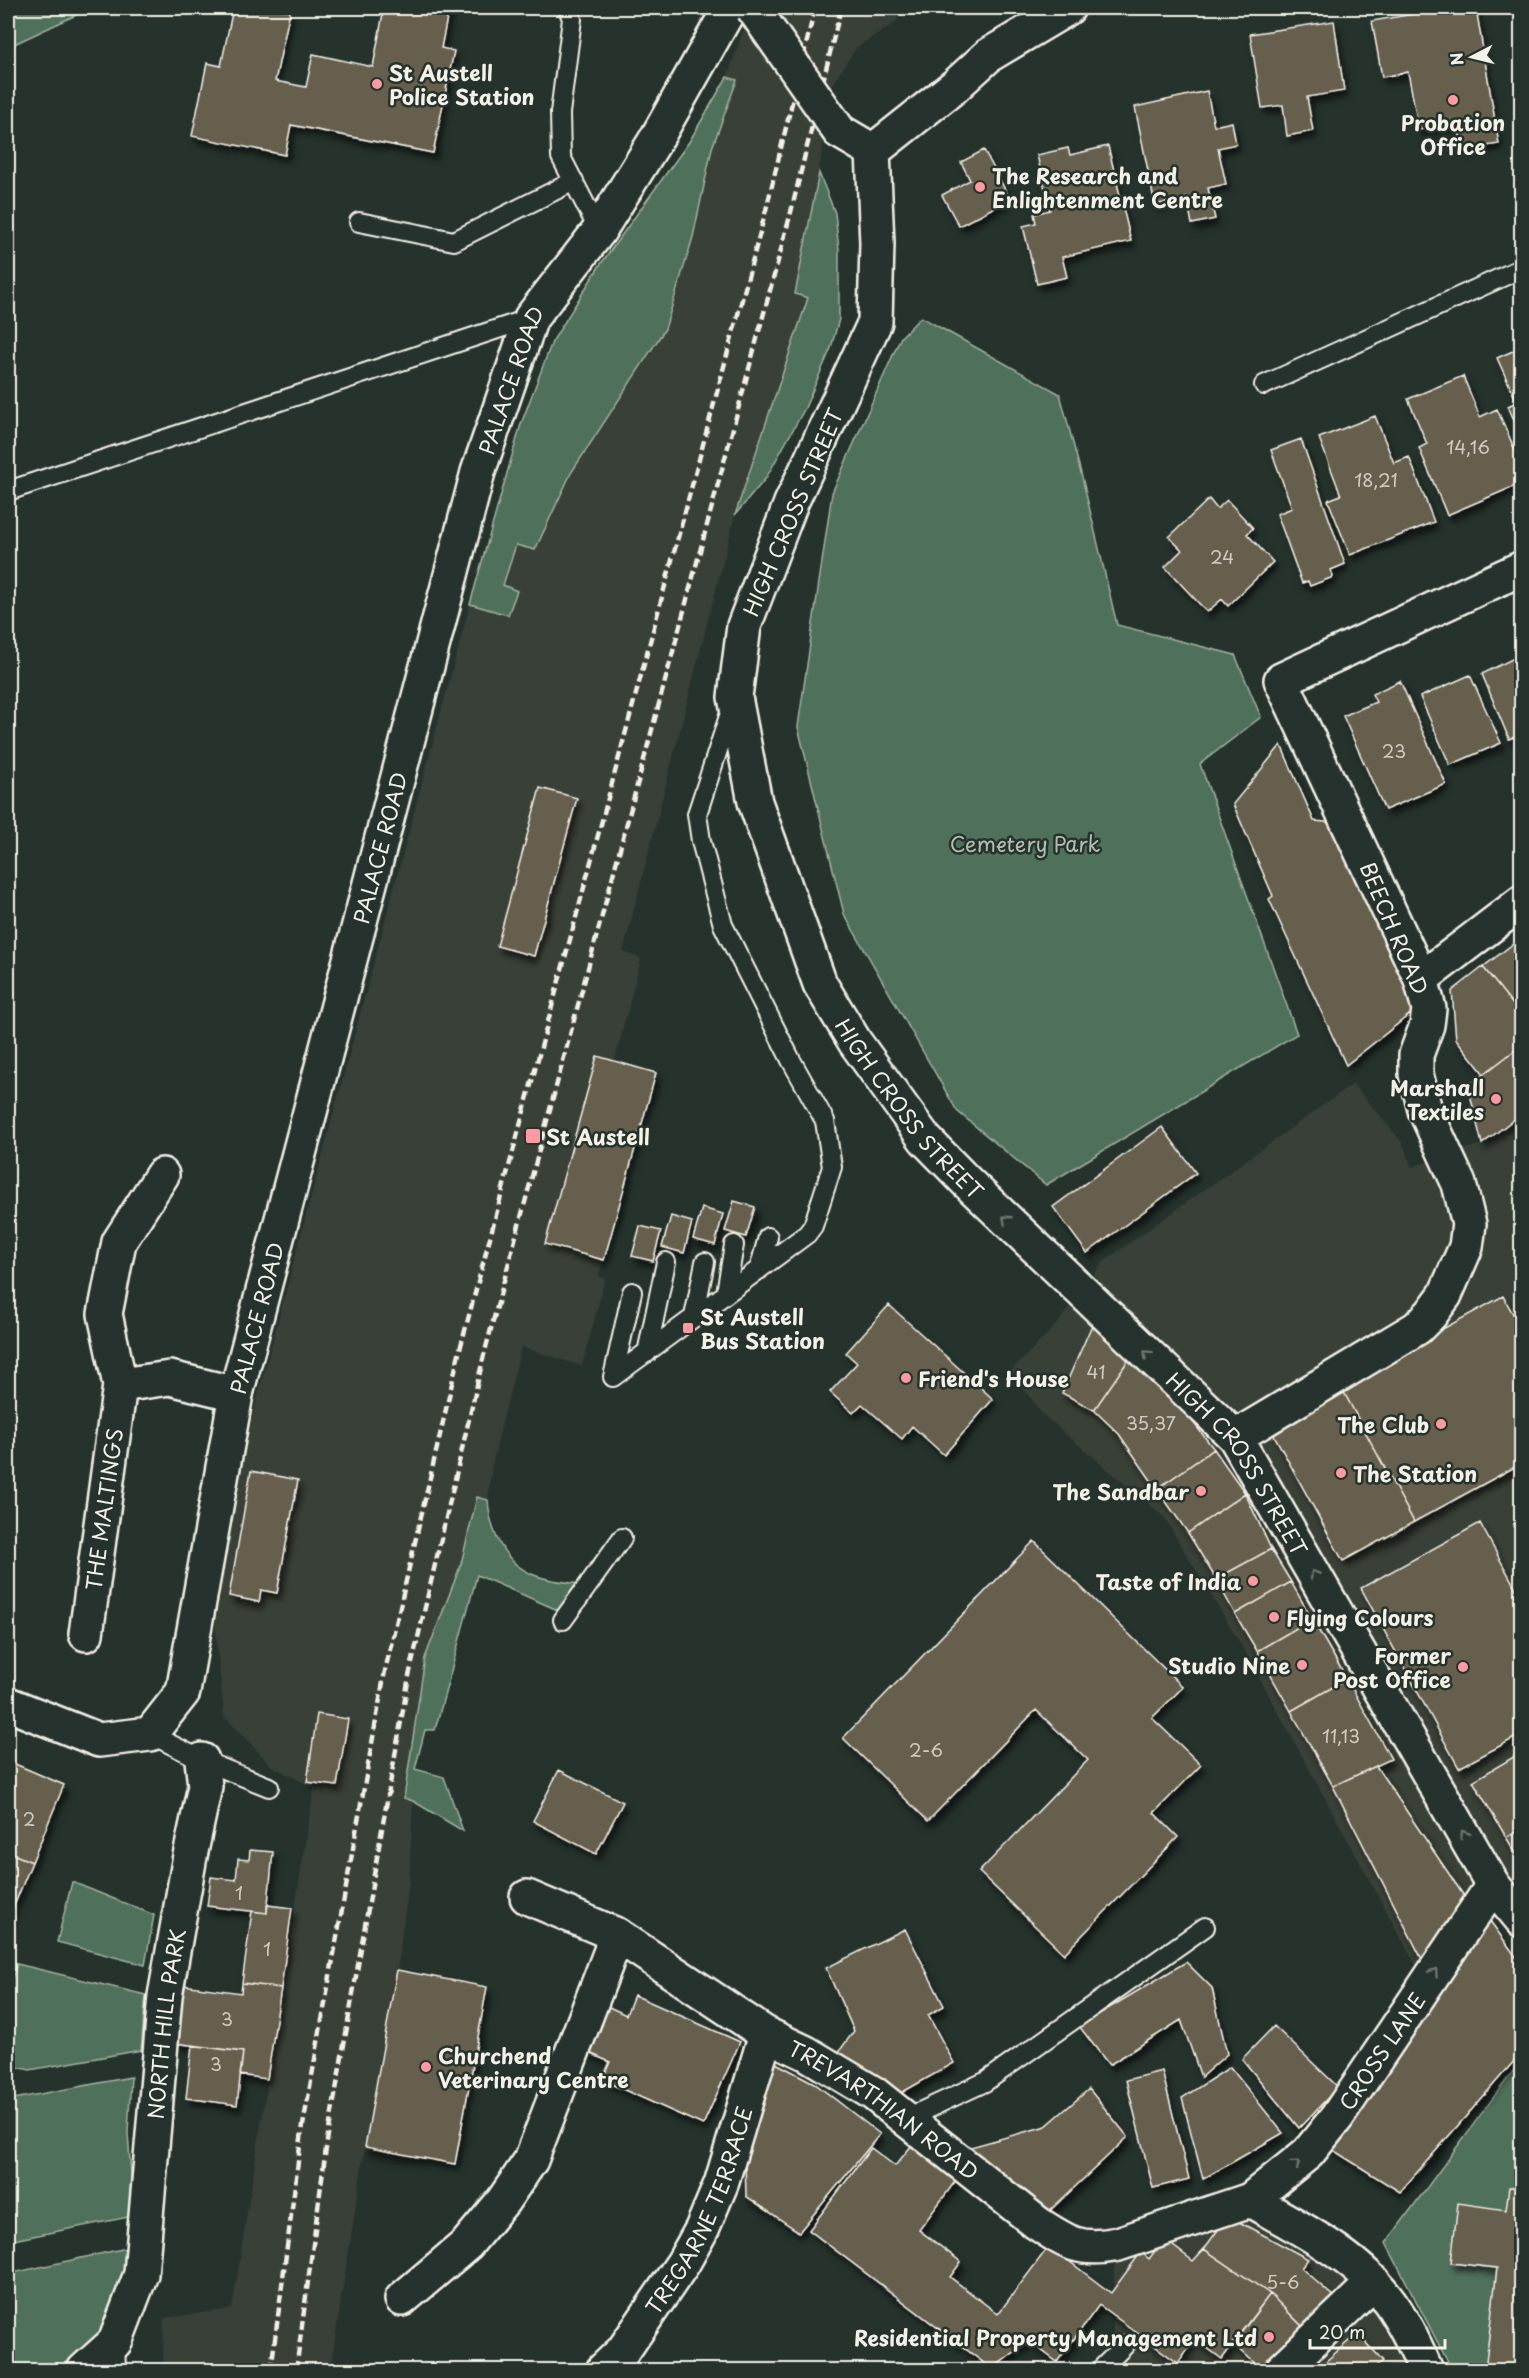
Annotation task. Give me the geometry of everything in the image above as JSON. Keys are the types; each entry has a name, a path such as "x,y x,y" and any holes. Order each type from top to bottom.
{"street":[{"name":"PALACE ROAD","path":"150,1734 183,1692 236,1394 474,488 531,318 598,231 655,141 730,8"},
{"path":"753,8 839,131 873,152 955,86 988,55 1068,8"},
{"name":"HIGH CROSS STREET","path":"873,152 876,243 875,322 791,503 744,626 735,697 755,802 820,984 855,1042 932,1146 976,1191 1235,1437 1493,1885 1521,1920"},
{"name":"BEECH ROAD","path":"1235,1437 1417,1328 1445,1295 1458,1269 1466,1247 1469,1224 1459,1184 1425,1110 1416,1074 1416,1054 1427,1025 1429,1009 1421,980 1281,680 1521,568"},
{"path":"1421,980 1521,902"},
{"name":"THE MALTINGS","path":"86,1634 120,1385 105,1314 119,1242 162,1175"},
{"path":"120,1385 170,1378 236,1394"},
{"path":"8,1704 99,1740 150,1734"},
{"name":"NORTH HILL PARK","path":"84,2370 115,2356 141,2274 165,1996 205,1786 202,1760"},
{"name":"CROSS LANE","path":"1250,2200 1308,2153 1337,2117 1493,1885"},
{"name":"TREVARTHIAN ROAD","path":"527,1897 617,1935 766,2034 850,2077 906,2118 983,2183 1037,2223 1078,2247 1098,2248 1118,2244 1250,2200"},
{"path":"402,2299 467,2244 503,2201 531,2160 617,1935"},
{"name":"TREGARNE TERRACE","path":"603,2370 623,2350 683,2263 702,2229 721,2184 766,2034"},
{"path":"1250,2200 1323,2242 1374,2282 1409,2331 1426,2370"},
{"path":"1282,2370 1374,2282"}],"lane":[{"path":"568,8 572,19 561,113 561,157 598,231"},
{"path":"359,222 454,241 574,181"},
{"path":"1264,385 1521,268"},
{"path":"8,491 531,318"},
{"path":"632,1292 613,1377 807,1234 813,1226 832,1167 825,1121 791,1060 723,925 701,841 697,814 735,697"},
{"path":"759,1270 768,1237"},
{"path":"726,1293 734,1245"},
{"path":"647,1353 666,1262"},
{"path":"694,1317 705,1262"},
{"path":"562,1620 622,1538"},
{"path":"150,1734 202,1760 268,1787"},
{"path":"906,2118 985,2082 1205,1927"},
{"path":"1100,2370 1125,2345"}],"shaded area":[{"path":"751,8 901,8 896,22 856,48 833,83 815,194 814,311 735,515 623,952 641,958 615,1061 598,1056 604,1260 598,1276 605,1279 582,1366 521,1347 492,1464 488,1500 477,1498 461,1564 425,1658 404,1798 413,1801 409,1882 397,1970 365,2147 330,2370 163,2370 164,2318 232,2309 314,1788 272,1766 224,1716 215,1625 231,1496 470,604 521,424 703,148"},
{"path":"1353,1084 1402,1142 1412,1167 1481,1144 1521,1113 1521,1920 1493,1885 1418,1969 1246,1653 1164,1517 1042,1414 1011,1371 1057,1324 1103,1262"},
{"path":"1250,2200 1374,2282 1426,2370 1112,2370 1114,2271 1118,2244"}],"green space":[{"path":"8,8 91,8 8,47"},
{"path":"727,77 737,80 712,148 693,237 665,329 571,473 535,550 516,545 503,585 517,591 508,615 470,604 521,424 552,342 600,265 689,142"},
{"path":"819,173 835,213 839,250 839,319 831,348 805,408 766,478 735,515 808,298 795,294"},
{"name":"Cemetery Park","path":"921,317 1060,394 1117,625 1235,655 1261,717 1200,764 1297,1034 1046,1185 957,1111 844,914 798,727 832,493 901,337"},
{"path":"477,1497 488,1500 495,1534 500,1544 506,1554 523,1570 539,1577 580,1584 560,1611 477,1575 435,1730 425,1730 415,1769 444,1777 463,1831 404,1798 425,1658 461,1564"},
{"path":"72,1882 154,1915 145,1965 57,1942"},
{"path":"17,1964 146,1995 141,2050 30,2070 8,2065 8,1990"},
{"path":"1521,2060 1521,2370 1452,2370 1386,2243"},
{"path":"131,2077 128,2133 134,2216 8,2241 8,2100"},
{"path":"127,2248 126,2295 73,2368 69,2370 8,2370 8,2274"}],"building":[{"name":"St Austell Police Station","path":"233,8 274,8 290,11 275,81 306,87 313,54 373,67 384,8 449,8 441,48 454,51 433,153 291,125 285,155 192,136 207,63 221,66"},
{"name":"Probation Office","path":"1449,8 1476,8 1499,144 1462,150 1458,123 1419,130 1408,72 1382,77 1372,21"},
{"path":"1334,21 1344,91 1307,97 1313,131 1287,136 1283,105 1262,108 1250,34"},
{"path":"1207,91 1214,126 1232,122 1236,144 1218,148 1226,184 1208,188 1215,219 1192,224 1187,198 1155,205 1135,107"},
{"path":"1108,146 1131,241 1062,257 1067,277 1037,284 1023,226 1036,223 1034,214 1050,210 1037,155 1068,148 1070,155"},
{"name":"The Research and Enlightenment Centre","path":"984,150 1010,199 959,226 942,195 970,180 961,162"},
{"path":"1522,347 1522,439 1508,406 1517,402 1497,358"},
{"path":"1463,376 1480,417 1497,409 1522,466 1522,483 1447,515 1419,448 1427,444 1408,399"},
{"path":"1375,416 1394,463 1409,457 1434,522 1350,555 1328,500 1341,495 1319,438"},
{"path":"1301,439 1345,564 1331,570 1333,577 1310,586 1308,581 1302,583 1277,514 1292,508 1271,450"},
{"path":"1209,499 1217,509 1227,500 1253,528 1247,534 1273,562 1228,606 1222,599 1207,612 1165,567 1182,550 1169,537"},
{"path":"1522,654 1522,734 1509,739 1482,674"},
{"path":"1470,675 1501,743 1450,765 1420,697"},
{"path":"1400,681 1446,784 1385,810 1343,716 1376,702 1372,694"},
{"path":"1281,745 1314,821 1337,823 1419,1007 1346,1065 1269,899 1273,896 1233,804"},
{"path":"540,788 577,798 534,956 497,946"},
{"path":"1522,937 1522,1016 1483,967"},
{"path":"1483,967 1522,1016 1522,1045 1484,1074 1456,1039 1452,991"},
{"name":"Marshall Textiles","path":"1522,1045 1522,1113 1482,1144 1468,1086"},
{"path":"597,1056 656,1073 604,1260 545,1244"},
{"path":"1162,1127 1196,1173 1087,1253 1053,1207"},
{"path":"734,1201 755,1207 746,1237 725,1231"},
{"path":"702,1208 723,1214 715,1245 693,1239"},
{"path":"671,1216 692,1222 684,1253 662,1247"},
{"path":"640,1226 661,1231 653,1261 632,1256"},
{"name":"The Club","path":"1503,1296 1522,1330 1522,1463 1414,1522 1340,1385"},
{"name":"Friend's House","path":"889,1305 993,1399 944,1455 912,1426 902,1439 862,1404 853,1413 830,1392 857,1363 846,1353"},
{"path":"1092,1325 1136,1349 1094,1410 1062,1393"},
{"path":"1136,1349 1214,1449 1157,1489 1119,1434 1094,1410"},
{"name":"The Station","path":"1340,1385 1414,1522 1343,1561 1268,1424"},
{"name":"The Sandbar","path":"1214,1449 1245,1493 1188,1533 1157,1489"},
{"path":"251,1471 298,1480 277,1593 261,1590 259,1602 229,1596"},
{"path":"1245,1493 1271,1549 1216,1579 1188,1533"},
{"name":"Former Post Office","path":"1480,1523 1522,1600 1522,1734 1459,1768 1361,1588"},
{"path":"1034,1541 1183,1687 1152,1718 1201,1765 1154,1813 1178,1837 1064,1954 979,1872 1088,1760 1036,1710 928,1821 843,1738"},
{"name":"Taste of India","path":"1271,1549 1291,1582 1235,1614 1216,1579"},
{"name":"Flying Colours","path":"1291,1582 1312,1619 1257,1651 1235,1614"},
{"name":"Studio Nine","path":"1312,1619 1347,1679 1291,1711 1257,1651"},
{"path":"1347,1679 1391,1759 1333,1786 1291,1711"},
{"path":"317,1714 348,1719 337,1786 307,1782"},
{"path":"1522,1752 1522,1828 1506,1837 1473,1781"},
{"path":"8,1761 64,1785 32,1862 8,1852"},
{"path":"1376,1766 1466,1899 1423,1961 1333,1786"},
{"path":"559,1770 623,1802 596,1854 533,1821"},
{"path":"1522,1828 1522,1864 1506,1837"},
{"path":"250,1850 273,1852 267,1913 207,1906 211,1877 236,1880 238,1859 249,1860"},
{"path":"8,1852 32,1862 9,1918 8,1918"},
{"path":"267,1905 292,1908 281,1988 242,1983 252,1911 267,1913"},
{"path":"1490,1921 1522,1965 1522,2052 1400,2192 1328,2147"},
{"path":"905,1929 944,2006 928,2015 954,2063 892,2098 835,2057 854,2031 826,1968"},
{"path":"1186,1962 1212,1988 1227,2054 1201,2077 1181,2020 1109,2065 1079,2026"},
{"name":"Churchend Veterinary Centre","path":"397,1970 487,1987 455,2164 365,2147"},
{"path":"242,1983 281,1988 267,2079 240,2075 243,2052 175,2043 183,1985 241,1993"},
{"path":"634,1995 740,2042 703,2125 602,2080 610,2062 587,2052 607,2006 626,2015"},
{"path":"1274,2026 1338,2087 1299,2128 1242,2059"},
{"path":"192,2045 243,2052 237,2105 186,2098"},
{"path":"772,2061 814,2083 880,2134 799,2232 746,2196 744,2124"},
{"path":"1230,2067 1283,2133 1203,2179 1182,2098"},
{"path":"1162,2071 1189,2179 1153,2188 1126,2080"},
{"path":"1089,2089 1128,2137 1045,2215 960,2150 1046,2126"},
{"path":"912,2145 957,2179 919,2230 961,2262 950,2277 998,2314 1049,2246 1111,2293 1141,2252 1149,2259 1164,2239 1193,2261 1204,2249 1270,2294 1222,2359 1195,2339 1178,2363 1099,2305 1057,2362 1029,2341 992,2369 809,2230 871,2148 895,2166"},
{"path":"1509,2187 1522,2188 1522,2370 1485,2370 1497,2268 1451,2263 1458,2203 1506,2210"},
{"path":"1228,2216 1308,2259 1301,2268 1335,2298 1308,2332 1270,2294 1204,2249"},
{"name":"Residential Property Management Ltd","path":"1270,2294 1308,2332 1262,2370 1233,2343"},
{"path":"1358,2333 1383,2361 1372,2370 1316,2370"}],"railway":[{"path":"271,2370 302,2131 385,1671 460,1349 766,210 815,8"},
{"path":"296,2370 327,2141 409,1676 484,1355 790,216 841,8"}],"place":[{"name":"St Austell Police Station","path":"377,84"},
{"name":"Probation Office","path":"1453,100"},
{"name":"The Research and Enlightenment Centre","path":"980,187"},
{"name":"Marshall Textiles","path":"1496,1099"},
{"name":"St Austell","path":"533,1136"},
{"name":"St Austell Bus Station","path":"688,1328"},
{"name":"Friend's House","path":"906,1378"},
{"name":"The Club","path":"1441,1424"},
{"name":"The Station","path":"1341,1473"},
{"name":"The Sandbar","path":"1201,1491"},
{"name":"Taste of India","path":"1253,1581"},
{"name":"Flying Colours","path":"1274,1617"},
{"name":"Studio Nine","path":"1302,1665"},
{"name":"Former Post Office","path":"1463,1667"},
{"name":"Churchend Veterinary Centre","path":"426,2067"},
{"name":"Residential Property Management Ltd","path":"1269,2337"}]}
